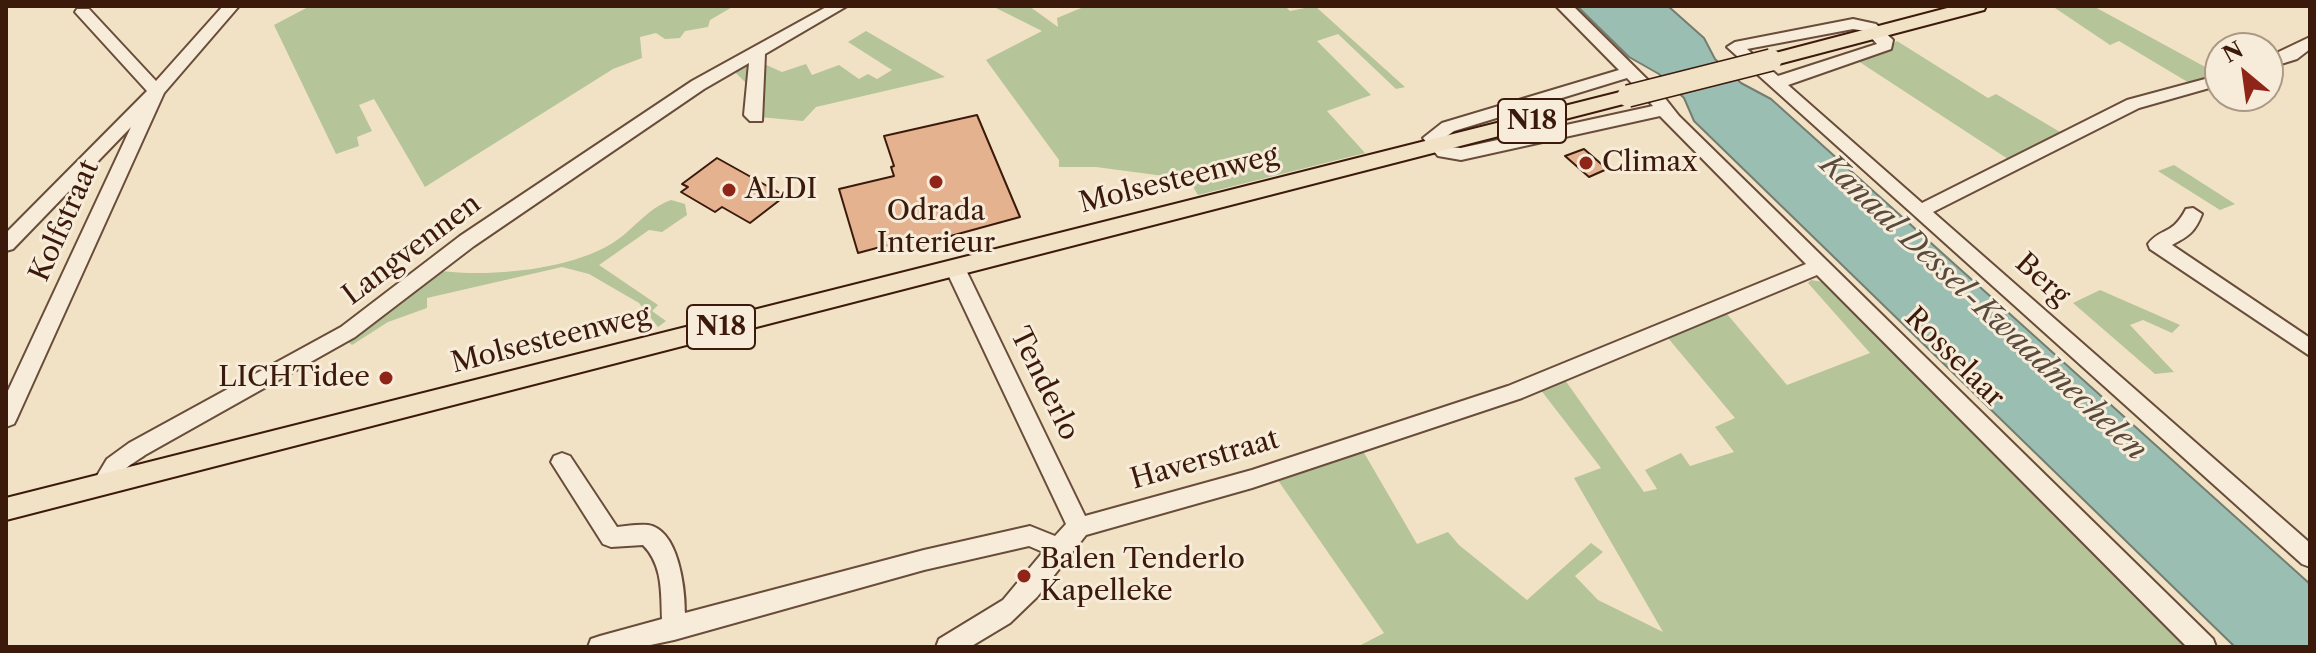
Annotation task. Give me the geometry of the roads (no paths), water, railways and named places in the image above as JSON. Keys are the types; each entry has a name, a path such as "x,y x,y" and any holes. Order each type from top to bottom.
{"main road":[{"name":"N18","path":"1879,32 1977,6"},
{"name":"Molsesteenweg","path":"6,509 1879,32"}],"street":[{"path":"6,244 156,91 231,6"},
{"name":"Langvennen","path":"103,484 115,465 137,449 365,322 478,233 698,85 839,6"},
{"path":"1564,6 1666,109"},
{"path":"83,12 156,91"},
{"name":"Berg","path":"1879,32 1863,24 1853,24 1735,47 2310,557"},
{"path":"1775,83 1878,50 1885,46 1879,32"},
{"path":"2284,57 2310,42"},
{"path":"753,52 758,55 753,115 756,117"},
{"name":"Molsesteenweg","path":"1630,72 1448,127 1434,133 1432,138 1444,152 1461,154 1666,109"},
{"path":"1921,211 2119,110 2204,85"},
{"name":"Kolfstraat","path":"6,418 156,91"},
{"name":"Rosselaar","path":"1666,109 1673,120 2204,647"},
{"path":"2193,214 2187,229 2157,244 2310,348"},
{"name":"Haverstraat","path":"1058,548 1079,527 1252,479 1515,392 1819,266"},
{"name":"Tenderlo","path":"955,268 1079,527"},
{"path":"562,462 611,537 648,535 656,542 672,575 674,629"},
{"path":"600,647 924,560 1030,536 1058,548 1028,592 1006,612 948,647"}],"water":[{"name":"Kanaal Dessel-Kwaadmechelen","path":"1577,6 1668,6 1704,38 1715,59 1741,83 1771,99 2310,584 2310,647 2235,647 1694,121 1684,98 1659,74 1629,57"}],"place":[{"name":"Climax","path":"1586,163"},
{"name":"Odrada Interieur","path":"936,182"},
{"name":"ALDI","path":"729,190"},
{"name":"LICHTidee","path":"386,378"},
{"name":"Balen Tenderlo Kapelleke","path":"1024,576"}]}
